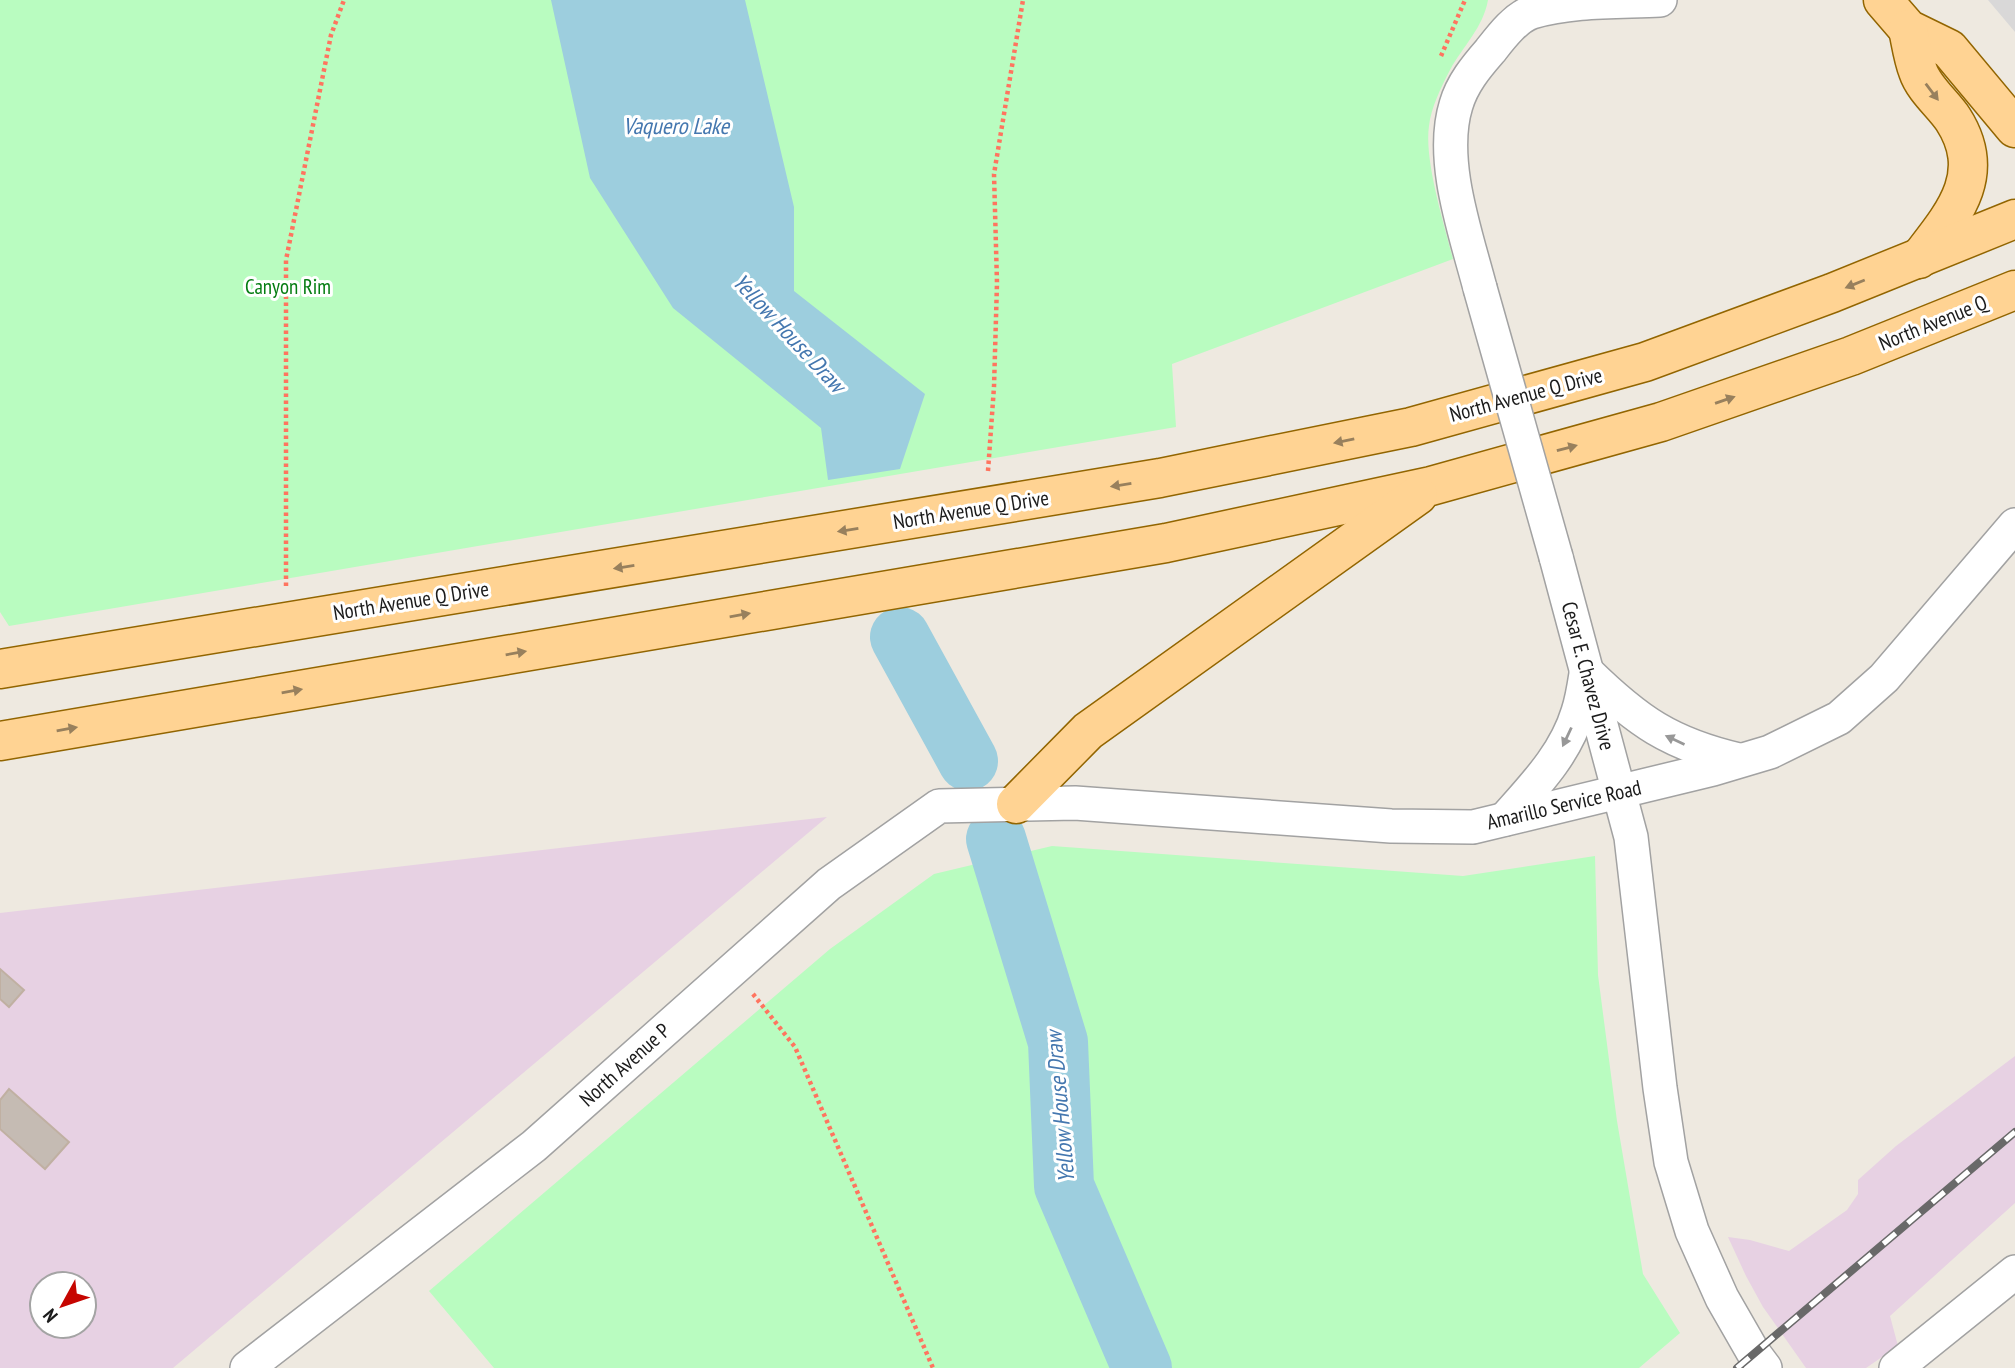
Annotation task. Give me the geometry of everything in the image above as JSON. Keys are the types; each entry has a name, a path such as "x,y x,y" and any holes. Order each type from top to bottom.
{"main road":[{"path":"1883,0 1908,29 1949,50 2015,128"},
{"path":"1908,29 1919,74 1954,120 1964,142 1969,176 1960,199 1944,226 1919,259"},
{"path":"1919,259 2015,219"},
{"name":"North Avenue Q Drive","path":"0,669 1160,478 1411,427 1644,362 1919,259"},
{"name":"North Avenue Q","path":"1367,514 1431,486 1661,422 1851,356 2015,290"},
{"path":"0,741 1166,543 1367,514"},
{"path":"1016,804 1088,731 1367,514"}],"street":[{"path":"1529,6 1660,0"},
{"name":"Cesar E. Chavez Drive","path":"1529,6 1504,32 1462,89 1452,124 1450,145 1455,182 1480,288 1556,557 1630,837 1671,1162 1692,1231 1722,1298 1765,1368"},
{"name":"Amarillo Service Road","path":"1016,804 1075,803 1391,827 1473,827 1740,761 1770,752 1839,718 1884,678 2015,526"},
{"path":"1587,672 1654,730 1699,750 1740,761"},
{"path":"1505,819 1553,763 1564,744 1578,712 1587,672"},
{"name":"North Avenue P","path":"247,1368 534,1146 829,884 939,806 1016,804"},
{"path":"1896,1368 2015,1272"}],"path":[{"path":"286,622 286,260 331,35 344,0"},
{"path":"985,507 994,387 997,283 994,174 1023,0"},
{"path":"732,969 794,1047 933,1368"}],"shaded area":[{"path":"1988,0 2015,0 2015,32"},
{"path":"827,817 173,1368 0,1368 0,913"},
{"path":"2015,1056 2015,1203 1890,1316 1898,1346 1866,1368 1806,1368 1763,1307 1728,1237 1789,1251 1847,1210 1858,1194 1858,1180 1896,1146"}],"green space":[{"name":"Canyon Rim","path":"0,0 1488,0 1477,28 1443,83 1429,126 1432,174 1453,259 1172,364 1176,427 9,626 0,612"},
{"path":"1052,846 1463,876 1595,856 1598,975 1617,1121 1643,1274 1680,1333 1639,1368 494,1368 429,1291 830,949 934,874"}],"water":[{"name":"Vaquero Lake","path":"551,0 745,0 794,207 794,291 925,394 900,469 828,480 821,428 673,308 590,178"}],"building":[{"path":"0,969 24,990 9,1007 0,999"},
{"path":"9,1089 69,1142 45,1169 0,1129 0,1100"}],"waterway":[{"name":"Yellow House Draw","path":"900,637 968,761"},
{"name":"Yellow House Draw","path":"996,839 1058,1042 1064,1186 1142,1368"}],"railway":[{"path":"1737,1368 2015,1132"}]}
